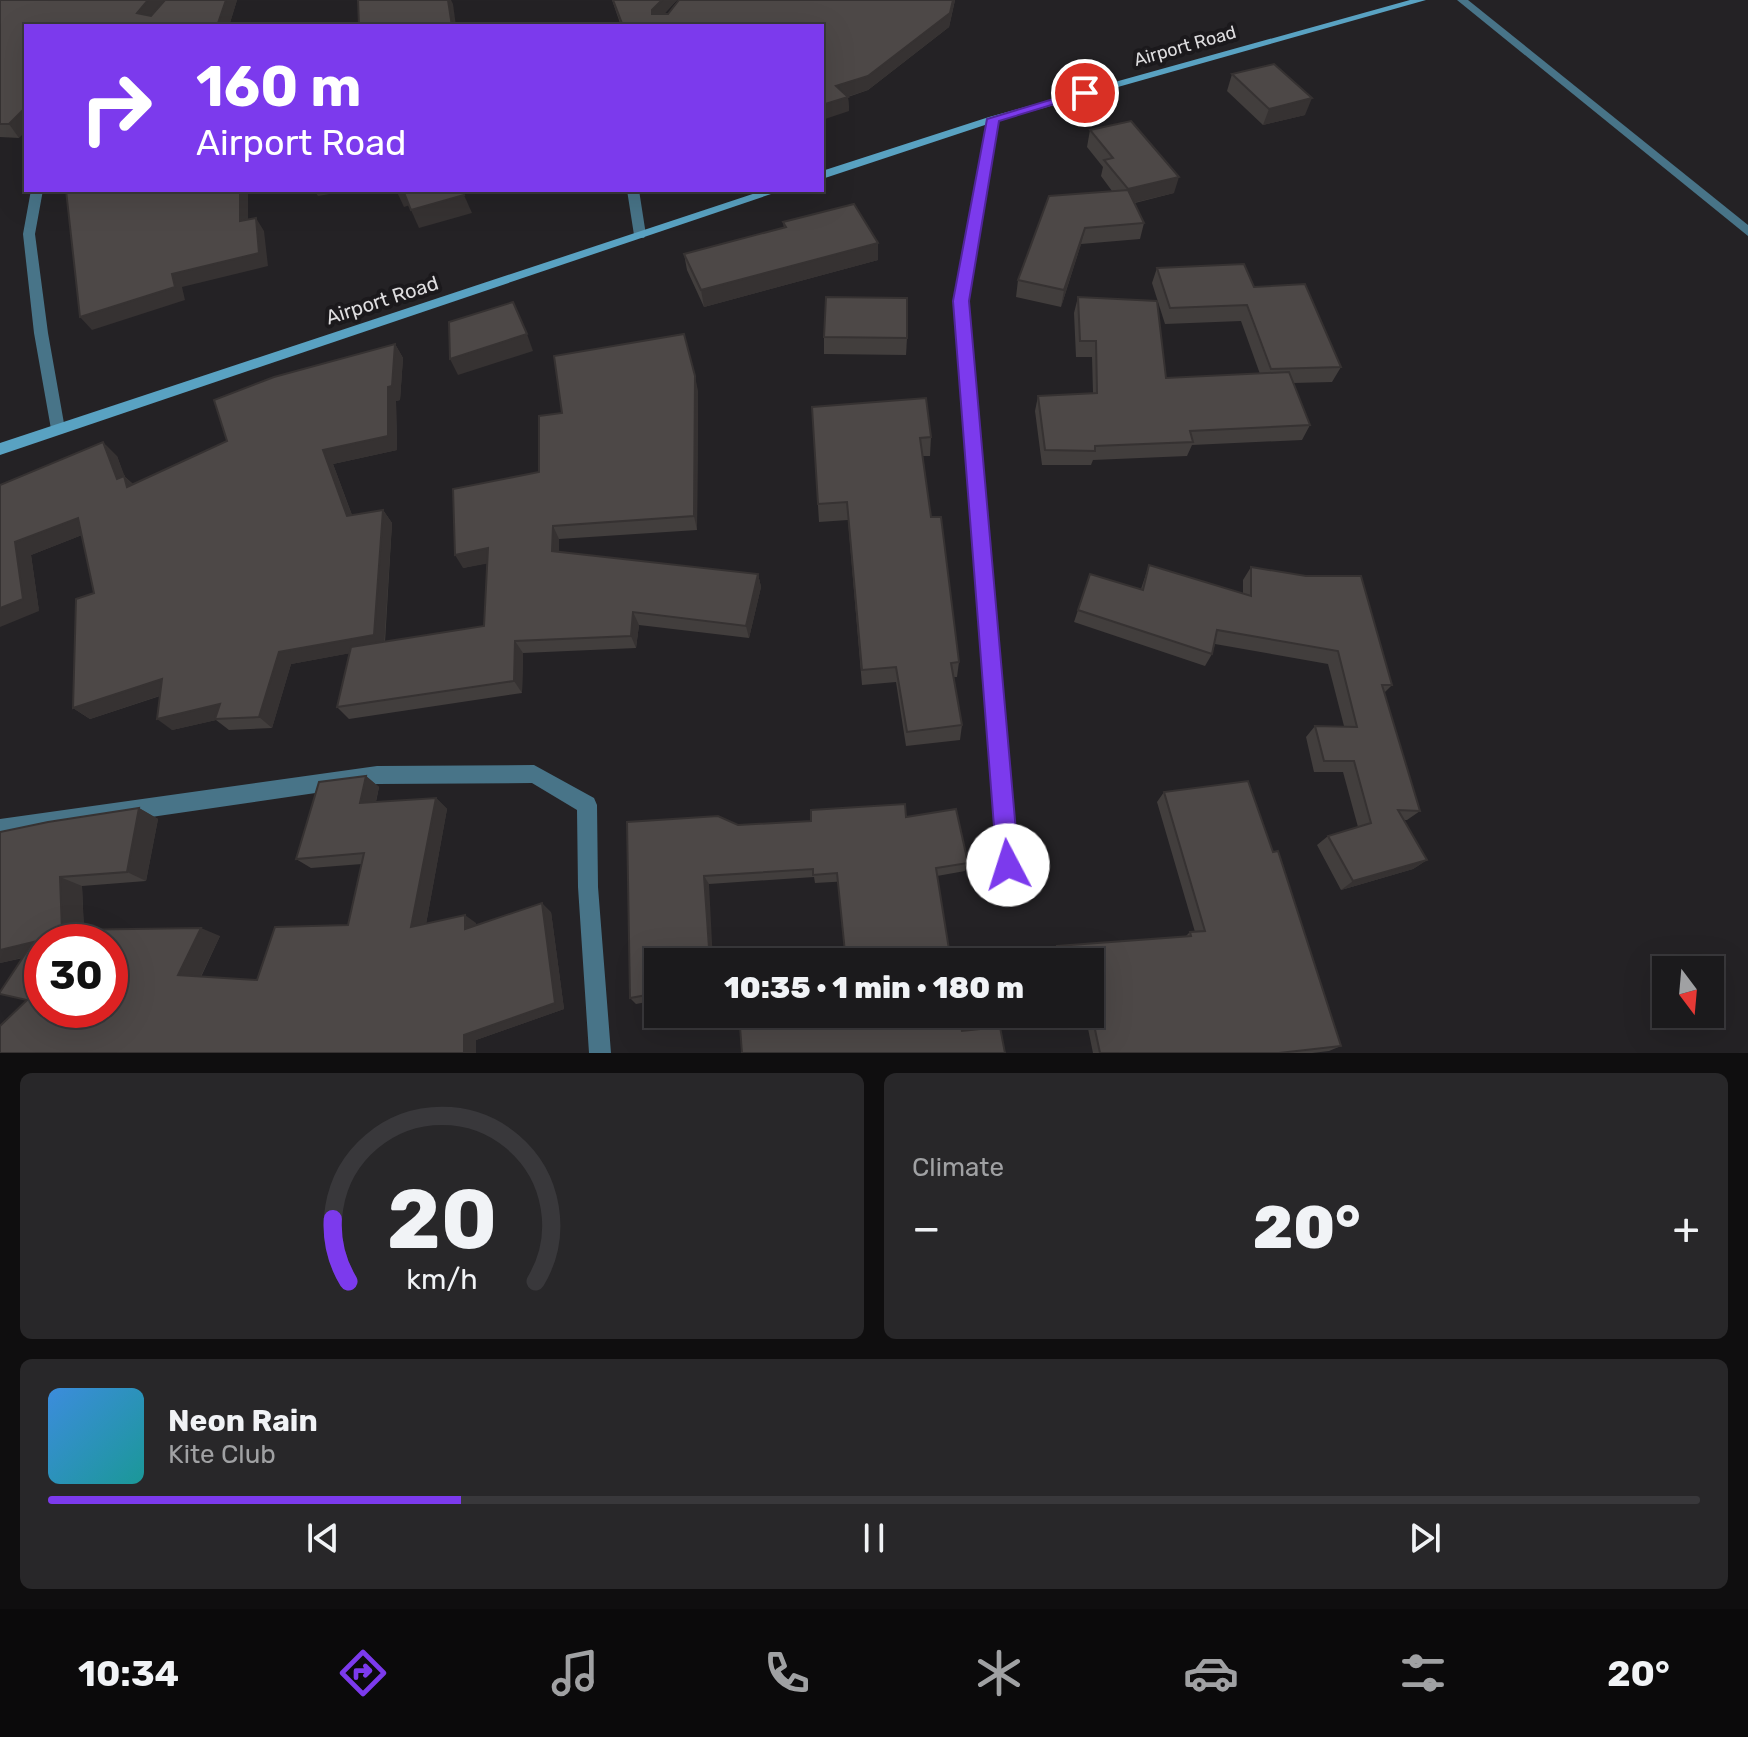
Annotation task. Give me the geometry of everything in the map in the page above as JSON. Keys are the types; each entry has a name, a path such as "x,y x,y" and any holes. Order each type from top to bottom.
{"main road":[{"name":"Airport Road","path":"824,174 993,119 1421,0"},
{"name":"Airport Road","path":"0,449 771,192"}],"street":[{"path":"1462,0 1748,232"},
{"path":"993,119 961,301 1008,865"},
{"path":"37,192 29,234 41,333 58,429"},
{"path":"633,192 640,235"},
{"path":"0,829 377,775 534,774 587,805 588,887 600,1053"}],"building":[{"path":"0,0 148,0 137,13 151,16 165,0 226,0 218,24 24,24 24,109 9,124 0,124"},
{"path":"358,0 448,0 452,24 359,24"},
{"path":"613,0 662,0 652,14 668,14 679,0 953,0 950,13 868,76 836,86 848,97 824,104 824,24 622,24"},
{"path":"1274,64 1312,98 1269,109 1232,74"},
{"path":"1131,121 1179,177 1128,189 1104,160 1113,158 1090,130"},
{"path":"1128,190 1144,223 1085,228 1064,290 1018,280 1049,196"},
{"path":"66,192 240,192 240,221 256,218 259,253 172,274 175,287 80,317"},
{"path":"404,192 463,192 464,195 411,210"},
{"path":"854,204 878,243 701,290 684,254 786,227 783,222"},
{"path":"1244,264 1254,287 1305,284 1341,367 1271,369 1247,305 1170,308 1157,268"},
{"path":"826,297 907,298 907,338 824,337"},
{"path":"1078,297 1157,301 1166,378 1289,372 1310,425 1190,431 1193,442 1095,446 1095,451 1045,450 1038,396 1097,393 1096,341 1080,341"},
{"path":"513,302 527,334 450,359 449,322"},
{"path":"684,334 695,376 694,516 553,526 552,551 758,574 746,626 633,612 631,636 515,641 514,681 337,707 351,647 484,626 488,548 455,555 453,489 539,472 539,416 562,413 554,356"},
{"path":"395,344 392,386 388,387 388,436 323,450 347,516 383,510 374,635 279,652 259,717 215,719 220,704 157,719 162,679 73,708 76,599 94,593 78,518 15,542 23,599 0,608 0,485 103,442 117,479 124,476 127,487 227,441 214,400 274,377"},
{"path":"926,398 931,437 920,438 931,517 941,517 959,662 951,663 962,725 907,732 896,667 862,670 847,502 818,504 812,407"},
{"path":"1149,565 1251,596 1251,567 1306,576 1361,576 1392,685 1382,685 1420,811 1398,810 1427,860 1353,881 1328,836 1371,823 1354,761 1324,761 1315,726 1357,727 1338,651 1217,630 1212,654 1078,610 1090,574 1143,590"},
{"path":"366,776 360,803 436,798 411,927 465,915 465,929 542,903 555,1003 464,1035 464,1053 0,1053 0,1026 24,1003 24,1028 128,1028 128,929 201,928 178,975 257,980 275,927 348,925 364,853 296,859 319,782"},
{"path":"1248,781 1273,852 1278,851 1341,1046 1279,1053 1100,1053 1095,1028 1104,1028 1104,948 1057,946 1191,936 1190,932 1205,931 1164,792"},
{"path":"905,804 906,817 956,809 968,863 936,868 949,948 845,948 837,873 813,875 813,869 704,876 709,948 644,948 644,996 630,998 627,822 718,816 738,825 811,821 811,810"},
{"path":"139,808 127,872 60,877 62,924 24,924 24,944 0,950 0,832"},
{"path":"24,956 24,999 0,992"},
{"path":"740,1028 961,1028 962,1031 1000,1028 1005,1053 742,1053"}],"route":[{"path":"1008,865 961,301 993,119 1085,93"}]}
